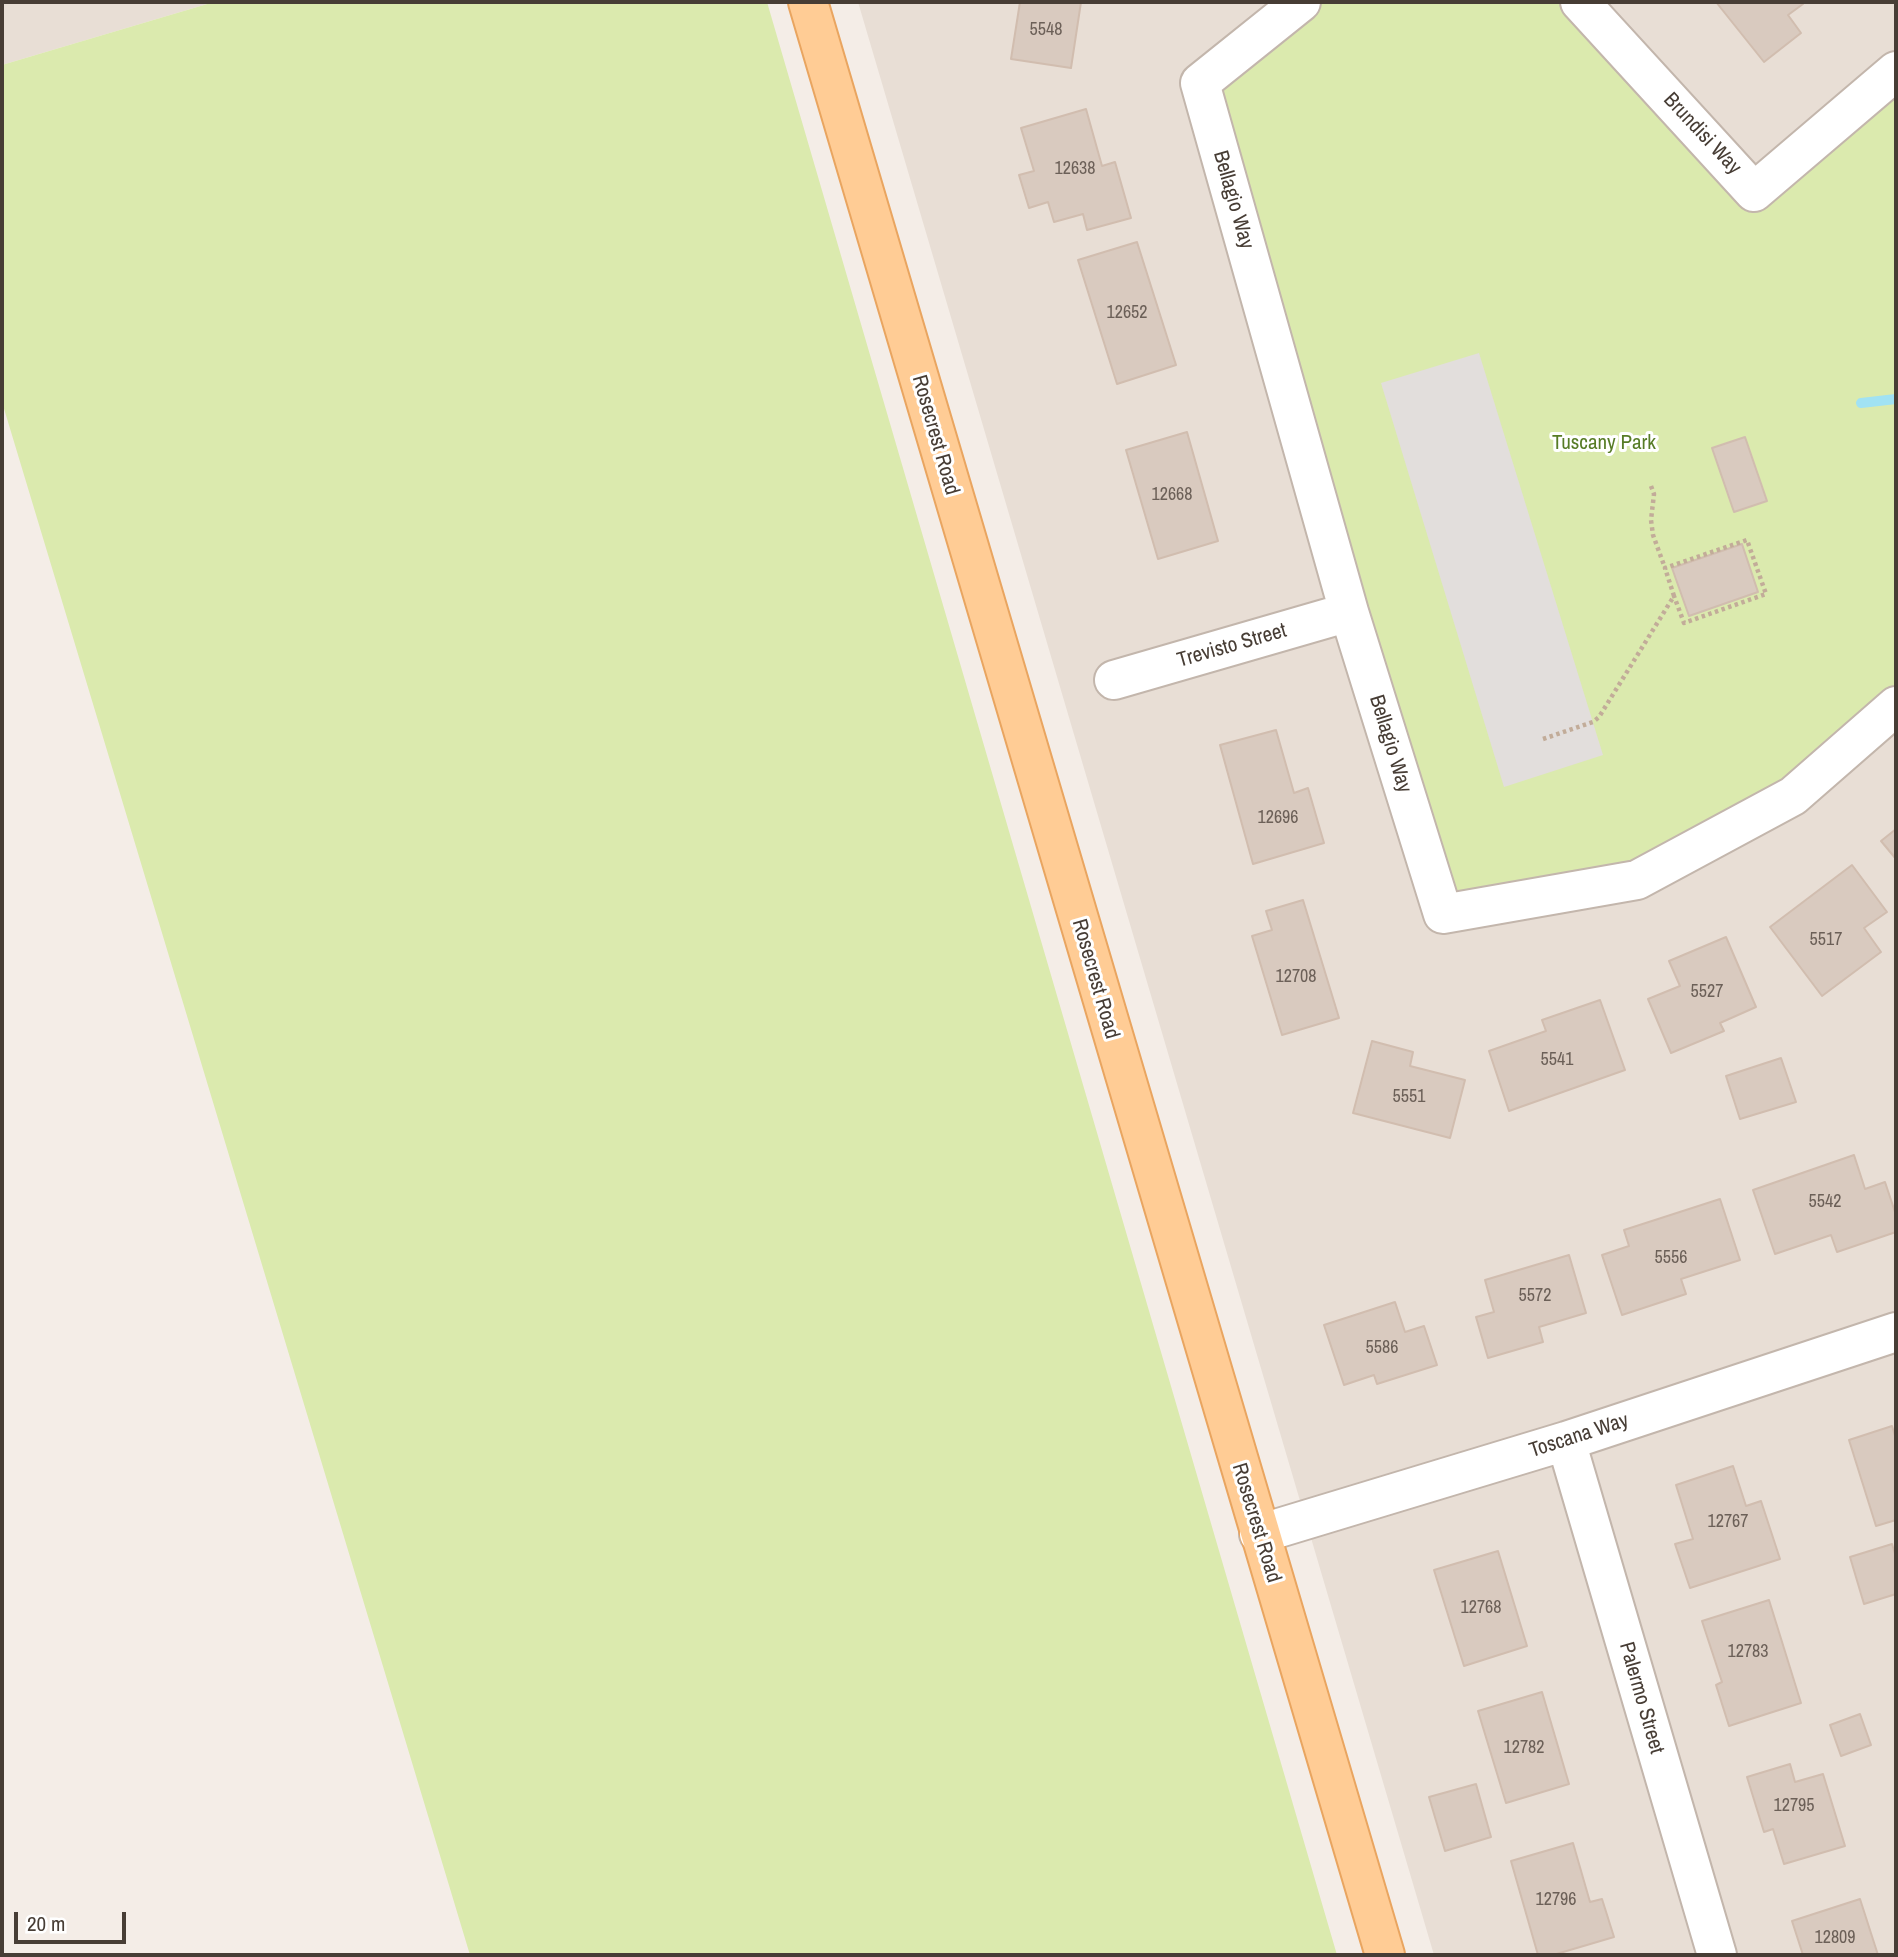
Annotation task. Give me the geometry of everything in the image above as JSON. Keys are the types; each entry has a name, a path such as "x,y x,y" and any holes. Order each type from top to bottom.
{"main road":[{"name":"Rosecrest Road","path":"808,2 1385,1955"}],"street":[{"name":"Bellagio Way","path":"1301,2 1200,83 1349,612 1443,914 1637,880 1793,796 1896,706"},
{"name":"Brundisi Way","path":"1580,2 1755,192 1896,71"},
{"name":"Trevisto Street","path":"1114,680 1349,612"},
{"name":"Toscana Way","path":"1259,1534 1566,1441 1896,1332"},
{"name":"Palermo Street","path":"1566,1441 1717,1955"}],"path":[{"path":"1651,486 1654,494 1651,520 1653,535 1684,623 1766,594 1747,540 1665,568"},
{"path":"1543,739 1593,722 1599,717 1674,596"}],"shaded area":[{"path":"2,2 214,2 2,65"},
{"path":"858,2 1896,2 1896,1955 1434,1955"},
{"path":"1479,353 1603,755 1504,787 1381,383"}],"green space":[{"path":"214,2 767,2 1337,1955 470,1955 2,402 2,65"},
{"name":"Tuscany Park","path":"1301,2 1580,2 1755,192 1896,71 1896,706 1637,880 1443,914 1200,83"}],"building":[{"path":"1020,2 1081,2 1071,68 1011,59"},
{"path":"1716,2 1801,2 1803,4 1788,15 1801,33 1764,62"},
{"path":"1086,109 1102,166 1115,162 1131,218 1087,230 1083,214 1054,222 1048,202 1029,208 1019,175 1034,171 1021,128"},
{"path":"1137,242 1176,365 1117,384 1078,260"},
{"path":"1187,432 1218,541 1158,559 1126,450"},
{"path":"1745,437 1767,501 1734,512 1712,448"},
{"path":"1742,544 1758,592 1689,616 1672,568"},
{"path":"1276,730 1294,793 1308,788 1324,843 1253,864 1220,745"},
{"path":"1896,829 1896,859 1881,841"},
{"path":"1852,865 1887,912 1864,928 1881,952 1822,996 1770,927"},
{"path":"1303,900 1339,1018 1282,1035 1252,936 1272,930 1266,911"},
{"path":"1726,937 1756,1007 1720,1023 1724,1031 1671,1053 1648,999 1680,986 1669,961"},
{"path":"1600,1000 1625,1070 1509,1111 1489,1051 1546,1031 1542,1020"},
{"path":"1372,1041 1413,1052 1410,1066 1465,1080 1450,1138 1353,1113"},
{"path":"1781,1058 1796,1102 1740,1119 1726,1076"},
{"path":"1854,1155 1865,1189 1885,1182 1896,1215 1896,1232 1837,1252 1831,1235 1775,1254 1753,1190"},
{"path":"1720,1199 1740,1260 1681,1279 1686,1294 1622,1315 1602,1255 1629,1246 1624,1230"},
{"path":"1569,1255 1586,1313 1539,1327 1543,1342 1488,1358 1476,1317 1494,1312 1485,1280"},
{"path":"1395,1302 1405,1332 1424,1326 1437,1365 1377,1384 1374,1375 1344,1385 1324,1325"},
{"path":"1892,1426 1896,1439 1896,1520 1876,1526 1849,1440"},
{"path":"1733,1466 1746,1506 1761,1501 1780,1559 1690,1588 1675,1544 1693,1539 1676,1485"},
{"path":"1892,1544 1896,1557 1896,1594 1864,1604 1850,1557"},
{"path":"1498,1551 1527,1646 1464,1666 1434,1570"},
{"path":"1769,1600 1801,1703 1729,1726 1716,1685 1722,1682 1702,1621"},
{"path":"1542,1692 1569,1784 1506,1803 1478,1711"},
{"path":"1860,1714 1871,1745 1841,1756 1830,1725"},
{"path":"1790,1764 1795,1782 1823,1774 1845,1846 1784,1864 1773,1829 1764,1832 1747,1777"},
{"path":"1476,1784 1491,1837 1445,1851 1429,1797"},
{"path":"1573,1843 1590,1902 1602,1899 1614,1937 1553,1955 1538,1955 1511,1861"},
{"path":"1860,1899 1878,1955 1803,1955 1792,1921"}],"waterway":[{"path":"1861,403 1896,399"}]}
